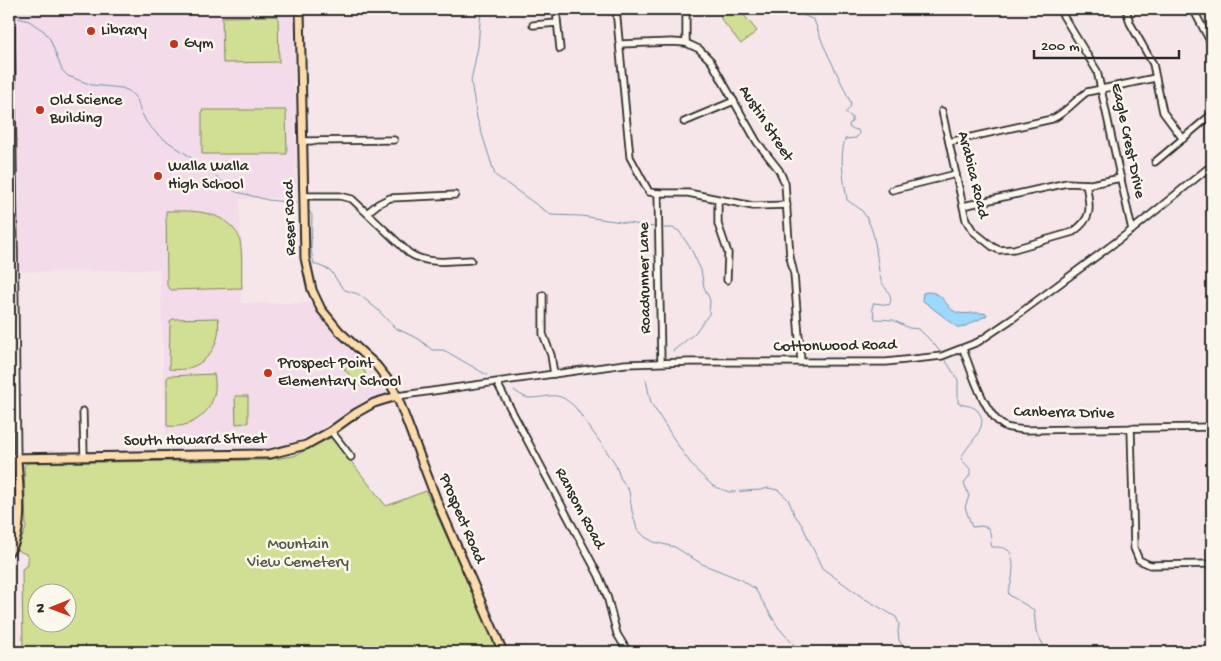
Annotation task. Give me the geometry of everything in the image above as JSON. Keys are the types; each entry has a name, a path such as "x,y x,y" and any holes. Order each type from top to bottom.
{"main road":[{"name":"Reser Road","path":"300,9 305,258 312,290 329,320 376,365 397,396"},
{"name":"South Howard Street","path":"9,458 270,454 306,445 374,403 397,396"},
{"name":"Prospect Road","path":"397,396 437,501 503,652"},
{"path":"9,552 17,536 19,518 17,458"}],"street":[{"path":"12,9 11,159 17,458"},
{"path":"556,9 560,49"},
{"path":"616,9 630,158 649,192 688,193 753,206 787,205"},
{"path":"620,44 686,43 686,9"},
{"name":"Eagle Crest Drive","path":"1059,9 1097,71 1132,230"},
{"path":"1126,9 1130,23 1153,64 1163,112 1183,139"},
{"path":"1193,9 1212,45"},
{"path":"533,25 557,23"},
{"name":"Austin Street","path":"686,43 699,49 711,61 757,142 779,170 785,183 790,257 794,274 801,362"},
{"path":"949,142 1052,119 1061,115 1078,98 1088,92 1155,78"},
{"path":"684,122 734,101"},
{"name":"Arabica Road","path":"942,111 966,220 973,231 993,247 999,250 1014,249 1073,232 1088,217 1090,212 1086,184"},
{"path":"1155,162 1212,114"},
{"path":"303,142 394,140"},
{"name":"Cottonwood Road","path":"397,396 625,364 661,362 886,362 942,356 978,342 1012,319 1132,230 1212,165"},
{"path":"892,190 956,174"},
{"path":"963,206 1067,183 1086,184 1121,178"},
{"name":"Roadrunner Lane","path":"658,193 661,362"},
{"path":"368,212 390,198 455,195"},
{"path":"304,196 340,196 352,199 368,212 409,253 417,258 426,261 472,260"},
{"path":"718,200 718,224 728,253 727,280"},
{"path":"542,295 543,334 551,355 554,374"},
{"name":"Canberra Drive","path":"963,349 990,411 994,418 1006,427 1026,430 1212,428"},
{"name":"Ransom Road","path":"497,383 599,576 618,634 628,652"},
{"path":"84,411 84,456"},
{"path":"1131,428 1134,548 1139,560 1150,565 1212,564"},
{"path":"331,431 352,456"}],"shaded area":[{"name":"Walla Walla High School","path":"17,9 293,9 296,197 240,199 241,303 314,303 331,331 385,386 386,393 362,402 316,432 294,442 268,447 166,447 160,269 20,272"}],"green space":[{"path":"720,9 739,9 757,31 741,44 721,19"},
{"path":"278,16 279,62 223,63 222,17"},
{"path":"202,110 286,110 287,154 202,154"},
{"path":"166,211 193,211 210,214 218,217 233,228 240,239 242,288 171,290 167,286"},
{"path":"218,318 217,340 207,357 190,368 180,370 169,369 170,321 173,319"},
{"path":"350,363 356,369 364,370 369,382 364,387 360,386 344,369"},
{"path":"214,374 214,395 205,413 188,424 167,426 167,378 169,376"},
{"path":"235,396 248,396 248,423 236,424"},
{"name":"Mountain View Cemetery","path":"332,437 386,506 426,491 499,652 23,652 22,569 28,565 28,555 17,550 26,528 24,466 27,463 266,460 294,456"}],"water":[{"path":"927,292 938,295 954,311 959,313 987,314 961,328 957,327 922,300 923,293"}],"waterway":[{"path":"481,9 478,47 471,81 477,118 495,175 551,215 581,216 654,227"},
{"path":"781,9 790,9 814,20 823,44 851,103 850,108 845,113 852,117 852,122 849,124 850,128 858,130 859,134 856,138 845,139 843,147 843,170 847,200 861,210 868,220 874,237 881,280 891,298 889,305 874,303 872,307 875,319 893,320 909,328 919,329 941,353"},
{"path":"812,9 814,20"},
{"path":"18,18 29,21 44,31 50,39 62,70 68,76 92,85 122,88 129,91 137,99 147,123 158,135 189,156 199,166 210,171 231,189 268,200 296,203"},
{"path":"309,211 312,215 311,250 314,264 330,270 345,290 358,294 366,300 395,328 419,339 432,350 443,350 487,375"},
{"path":"664,228 673,228 679,231 691,249 701,270 704,287 710,300 709,314 694,334 673,351"},
{"path":"946,361 958,380 958,403 975,408 981,416 982,423 961,459 970,469 970,475 964,483 969,496 965,507 972,527 982,526 988,528 992,547 1005,548 1011,553 1013,570 1008,591 1009,595 1034,610 1036,631 1047,652"},
{"path":"646,380 651,403 696,470 713,486 729,492 768,488 778,490 788,499 822,568 862,597 896,617 899,624 899,640 906,652"},
{"path":"514,390 529,398 558,396 575,407 615,463 620,477 629,491 637,529 654,542 675,547 702,564 742,580 755,589 778,627 800,652"}],"place":[{"name":"Library","path":"91,31"},
{"name":"Gym","path":"174,44"},
{"name":"Old Science Building","path":"40,110"},
{"name":"Walla Walla High School","path":"158,176"},
{"name":"Prospect Point Elementary School","path":"268,373"}]}
